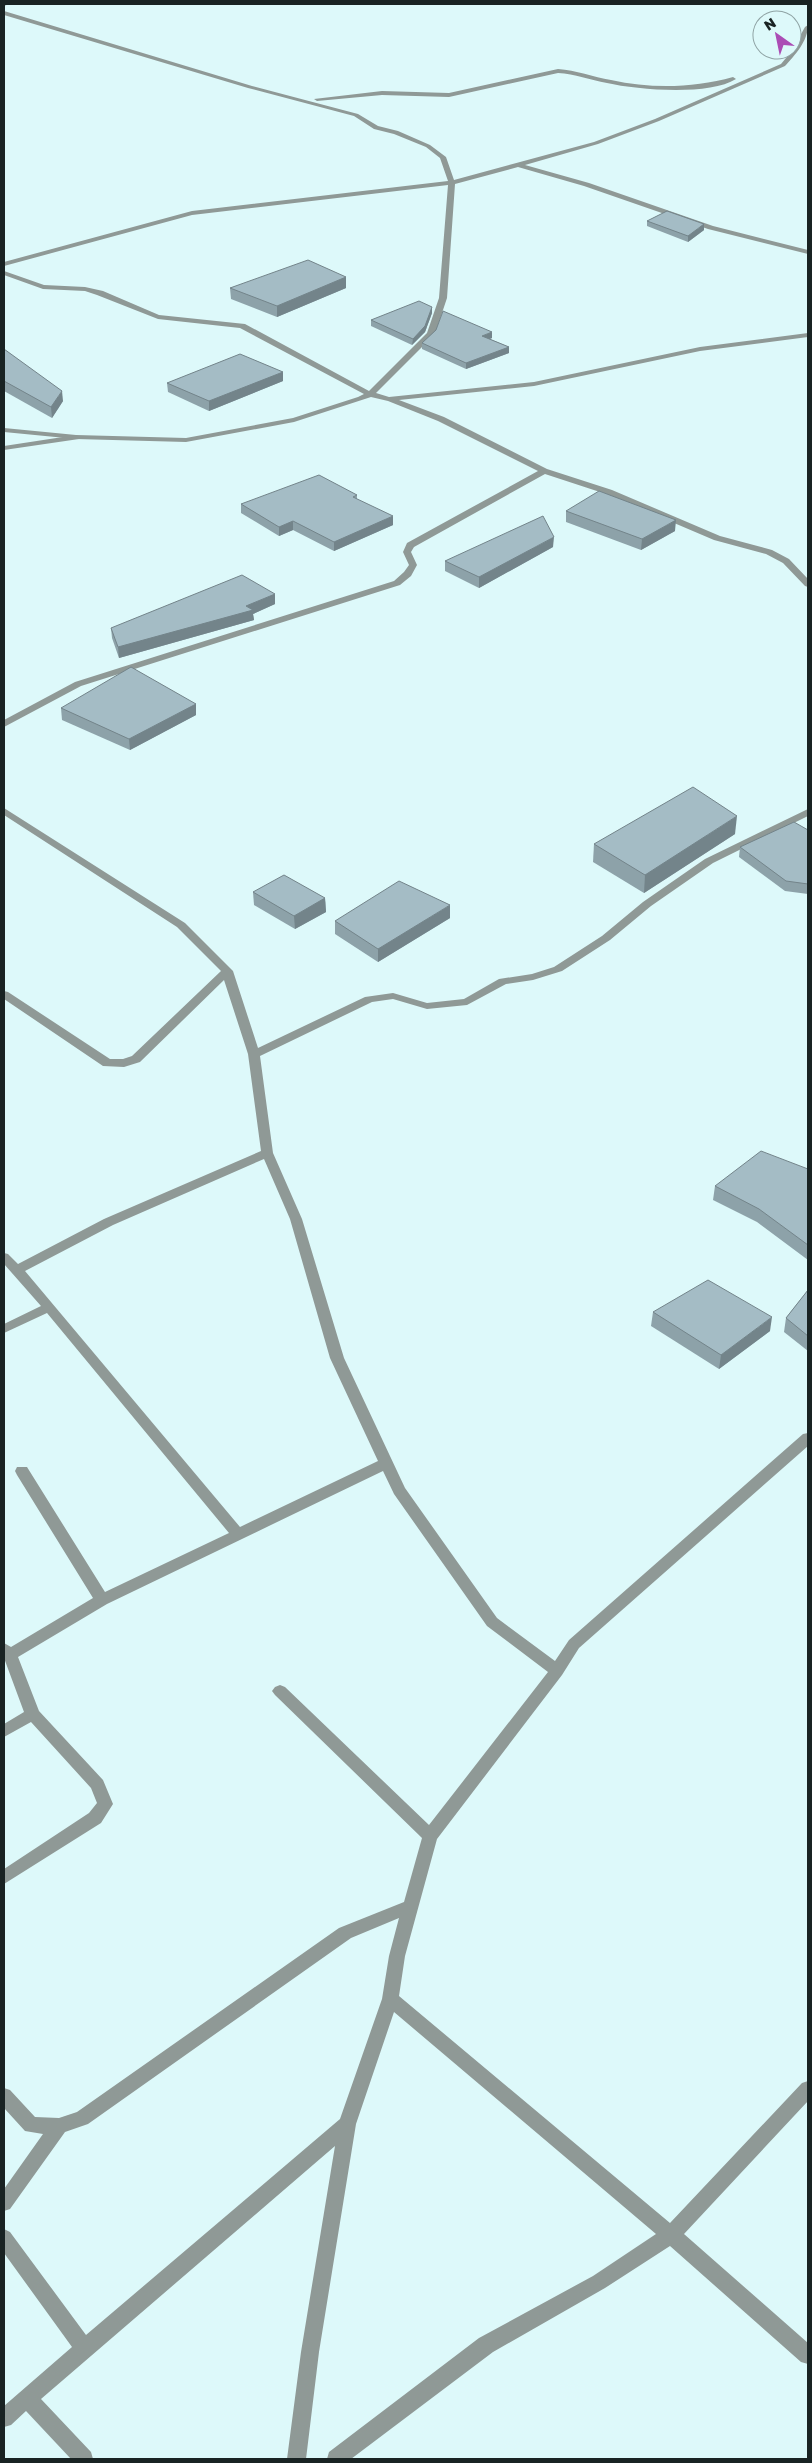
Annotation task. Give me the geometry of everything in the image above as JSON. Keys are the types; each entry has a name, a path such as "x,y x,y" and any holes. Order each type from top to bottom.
{"street":[{"path":"4,13 250,87 307,100 356,115 376,128 396,132 428,146 443,157 452,183 443,298 431,334 369,394 330,410 226,434 186,440 76,438 4,430"},
{"path":"4,264 192,213 452,183 596,143 657,120 783,65 794,53 808,27"},
{"path":"307,100 382,93 449,95 558,71 576,72 617,84 657,87 714,85 735,79"},
{"path":"517,164 572,179 640,204 729,233 808,252"},
{"path":"4,273 43,287 85,288 158,317 242,326 369,394 389,399 441,419 544,471 609,492 717,538 769,552 786,561 808,584"},
{"path":"389,399 534,384 700,349 808,334"},
{"path":"4,448 76,438"},
{"path":"4,724 78,684 140,663 315,611 397,583 408,574 413,565 407,552 410,545 544,471"},
{"path":"4,811 181,925 226,971 254,1054 268,1153 296,1218 337,1358 386,1463 399,1490 492,1622 557,1671"},
{"path":"254,1054 369,999 393,996 427,1006 467,1002 503,981 533,977 558,969 606,938 647,904 709,861 808,812"},
{"path":"4,994 107,1063 124,1063 136,1059 226,971"},
{"path":"17,1270 39,1257 132,1212 268,1153"},
{"path":"4,1257 17,1270 238,1534"},
{"path":"4,1329 48,1307"},
{"path":"297,2459 310,2352 347,2124 390,1999 398,1956 430,1836 557,1671 574,1644 808,1438"},
{"path":"4,1877 95,1818 105,1804 98,1785 33,1714 7,1652 102,1600 386,1463"},
{"path":"22,1471 102,1600"},
{"path":"280,1691 430,1836"},
{"path":"4,1731 33,1714"},
{"path":"4,2096 31,2125 59,2126 82,2118 345,1933 411,1906"},
{"path":"390,1999 671,2235 808,2355"},
{"path":"336,2459 486,2345 599,2282 671,2235 808,2089"},
{"path":"4,2418 347,2124"},
{"path":"4,2203 59,2126"},
{"path":"4,2238 84,2350"},
{"path":"28,2399 84,2459"}],"building":[{"path":"667,211 704,224 688,236 647,221"},
{"path":"308,260 346,277 277,306 230,288"},
{"path":"419,301 432,307 425,326 413,339 371,320"},
{"path":"443,311 492,332 482,336 509,347 466,363 422,343 436,330"},
{"path":"4,349 62,391 51,407 4,381"},
{"path":"240,354 283,372 209,401 167,383"},
{"path":"319,475 357,495 353,497 393,516 334,542 293,521 279,527 241,504"},
{"path":"599,491 676,520 642,539 566,511"},
{"path":"543,516 554,537 479,577 445,561"},
{"path":"242,575 275,594 246,606 253,610 118,647 111,628"},
{"path":"131,667 196,704 129,739 61,708"},
{"path":"693,787 737,816 645,875 594,844"},
{"path":"794,822 808,830 808,884 786,881 740,847"},
{"path":"284,875 325,898 294,916 253,892"},
{"path":"399,881 450,905 378,949 335,921"},
{"path":"761,1151 808,1169 808,1245 759,1209 715,1186"},
{"path":"708,1280 772,1317 721,1355 653,1312"},
{"path":"808,1290 808,1336 786,1318"}]}
